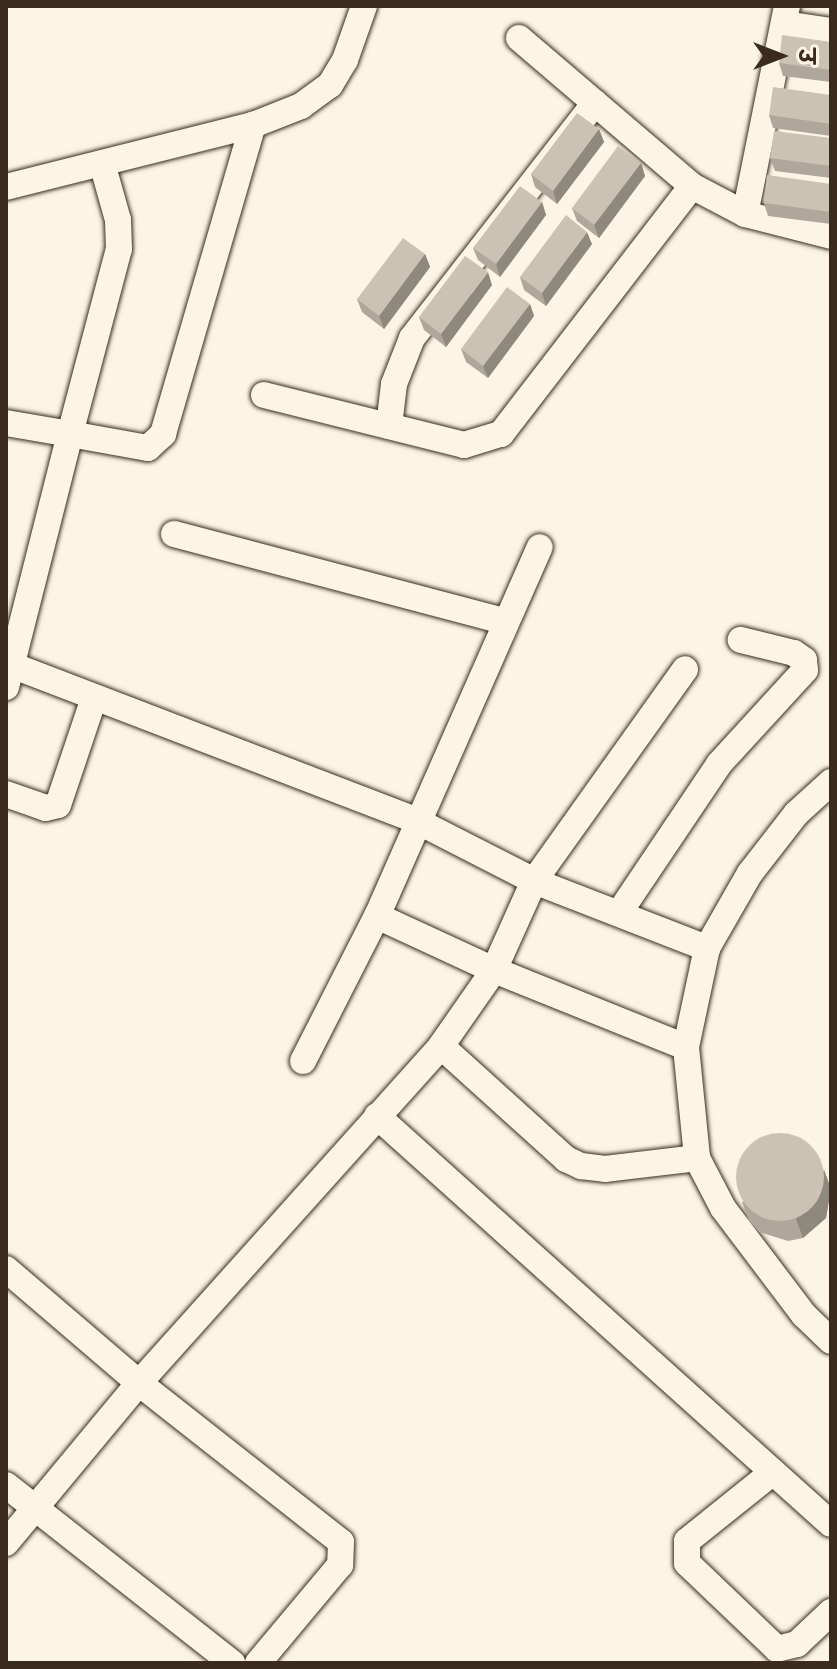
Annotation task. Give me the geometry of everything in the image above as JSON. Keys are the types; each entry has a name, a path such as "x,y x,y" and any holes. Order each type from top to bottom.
{"street":[{"path":"6,187 253,125 301,106 330,85 345,60 364,6"},
{"path":"745,214 786,15 831,31"},
{"path":"519,38 692,186 745,214 831,236"},
{"path":"389,426 394,384 412,338 595,103"},
{"path":"6,423 148,448 163,434 253,125"},
{"path":"102,163 118,220 119,249 10,677 94,698 417,821 534,881 707,948"},
{"path":"264,395 464,445 501,434 692,186"},
{"path":"174,534 504,621"},
{"path":"303,1061 377,916 504,621 540,547"},
{"path":"619,913 719,764 805,670 804,660 794,653 741,640"},
{"path":"6,1543 139,1383 441,1046 494,970 534,881 685,669"},
{"path":"6,794 46,808 58,805 94,698"},
{"path":"831,782 796,814 750,873 707,948 686,1047 689,1114 697,1158 723,1208 804,1315 831,1341"},
{"path":"377,916 494,970 686,1047"},
{"path":"441,1046 566,1159 581,1166 605,1169 697,1158"},
{"path":"377,1116 831,1524"},
{"path":"6,1269 139,1383 341,1542 340,1565 258,1663"},
{"path":"773,1472 687,1541 687,1563 777,1649 797,1644 831,1612"},
{"path":"6,1485 232,1663"}],"building":[{"path":"782,35 831,42 831,70 779,63"},
{"path":"773,87 831,95 831,124 769,115"},
{"path":"577,113 599,129 553,191 531,174"},
{"path":"774,131 831,138 831,166 770,158"},
{"path":"618,146 641,163 594,225 572,208"},
{"path":"767,175 831,184 831,212 764,203"},
{"path":"520,186 542,202 496,264 473,248"},
{"path":"566,215 587,232 542,293 520,277"},
{"path":"403,238 425,254 379,316 357,299"},
{"path":"465,256 488,272 441,334 419,317"},
{"path":"507,287 530,304 483,366 461,349"},
{"path":"780,1133 797,1137 811,1146 820,1160 824,1177 820,1194 811,1208 797,1217 780,1221 763,1217 749,1208 740,1194 736,1177 740,1160 749,1146 763,1137"}]}
